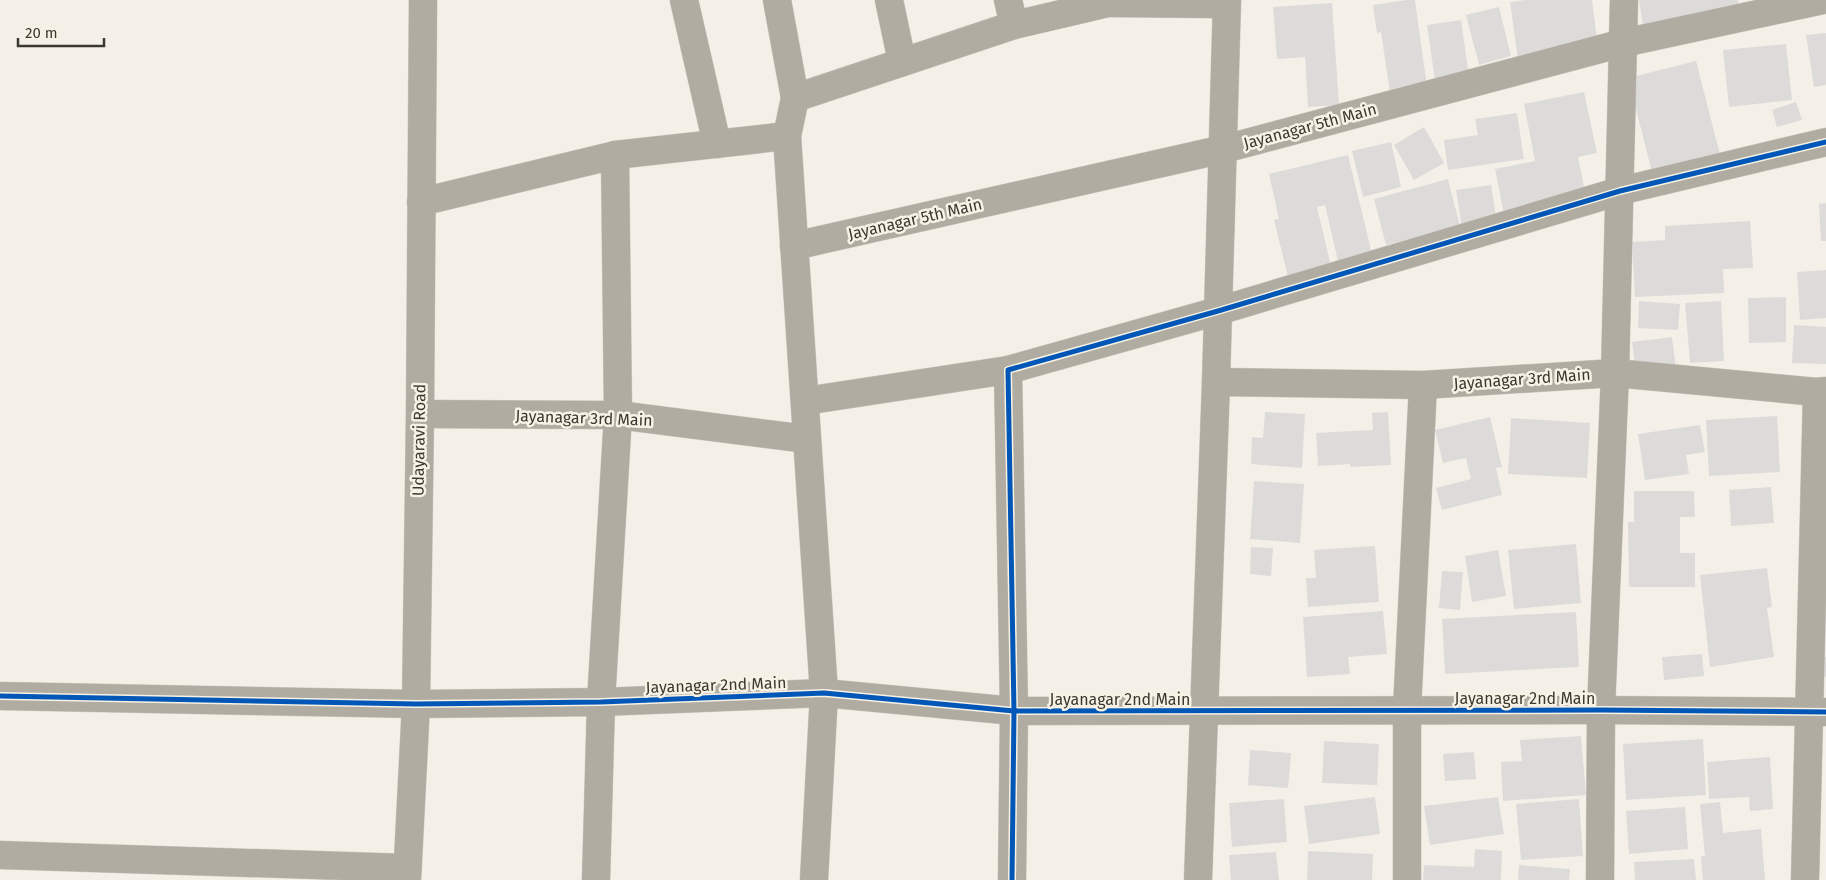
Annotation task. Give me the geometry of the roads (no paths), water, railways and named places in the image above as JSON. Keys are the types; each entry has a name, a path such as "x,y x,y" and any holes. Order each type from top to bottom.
{"street":[{"name":"Udayaravi Road","path":"407,874 416,704 423,0"},
{"path":"684,0 717,144"},
{"path":"777,0 795,98 787,136 824,692 814,880"},
{"path":"889,0 902,62"},
{"path":"1600,880 1601,710 1616,373 1624,0"},
{"name":"Jayanagar 5th Main","path":"794,246 1224,149 1623,43 1823,0"},
{"path":"795,98 902,62 1011,13 1107,2 1218,1 1224,149 1198,880"},
{"path":"421,202 615,155 787,136"},
{"path":"805,402 1008,370 1218,311 1620,191 1826,142"},
{"path":"596,880 601,702 618,416 615,155"},
{"path":"1008,370 1014,711 1012,880"},
{"name":"Jayanagar 3rd Main","path":"1216,382 1423,385 1616,373 1821,392"},
{"path":"1407,880 1407,710 1423,385"},
{"path":"1805,880 1818,712 1821,392"},
{"name":"Jayanagar 3rd Main","path":"420,414 618,416 807,439"},
{"name":"Jayanagar 2nd Main","path":"0,696 416,704 601,702 824,692 1014,711 1601,710 1818,712"},
{"path":"0,855 407,874"}]}
